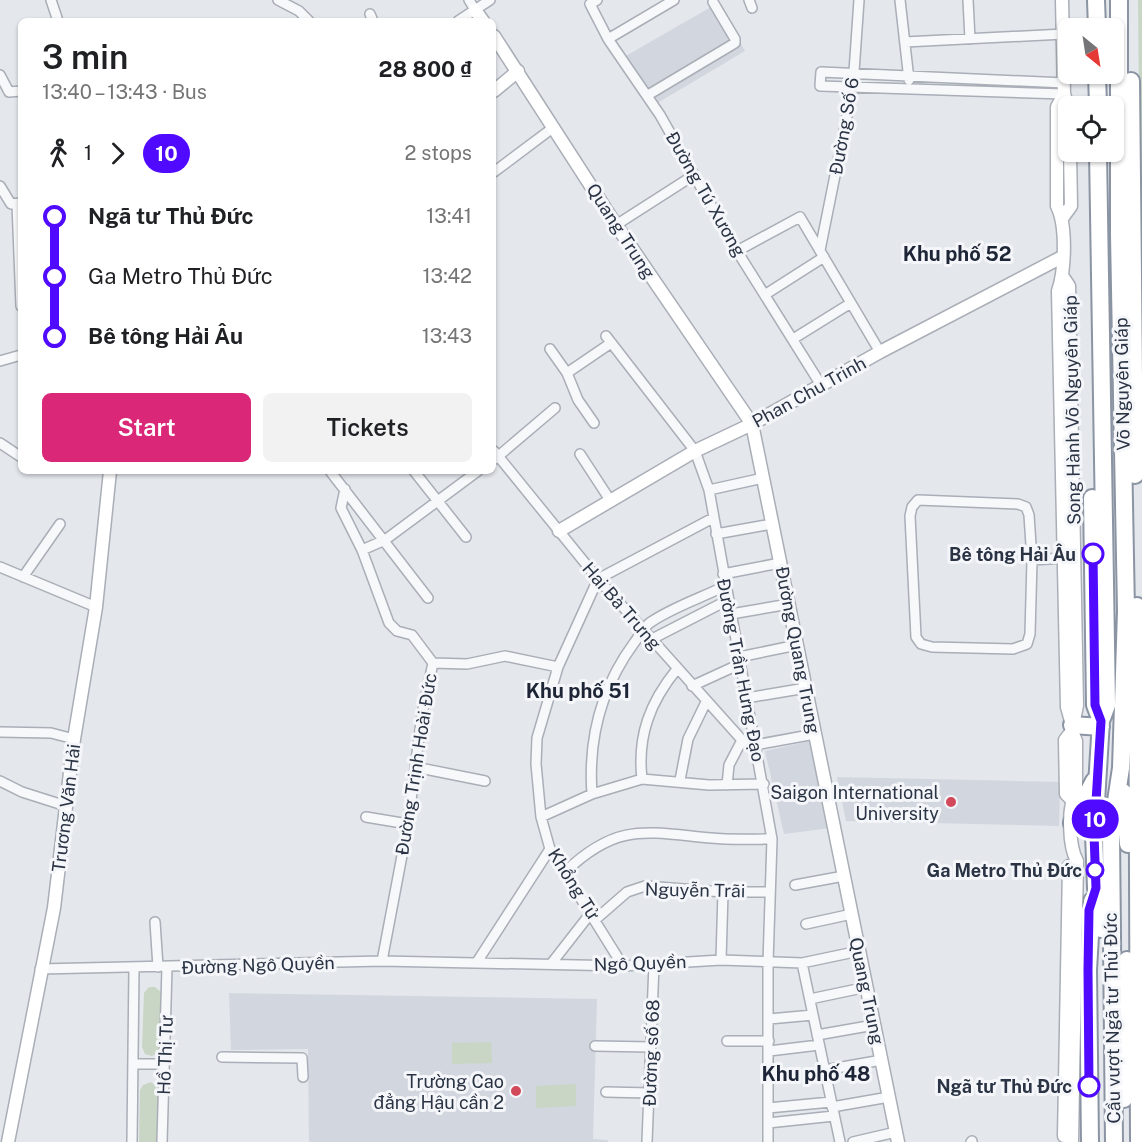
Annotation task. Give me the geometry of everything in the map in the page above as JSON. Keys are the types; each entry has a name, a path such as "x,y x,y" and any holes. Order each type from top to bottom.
{"highway":[{"path":"1087,0 1087,18"},
{"path":"1096,0 1097,18"},
{"name":"Võ Nguyên Giáp","path":"1119,0 1119,18"},
{"name":"Võ Nguyên Giáp","path":"1090,1142 1089,910 1101,892 1121,768 1135,543 1138,328 1128,0"},
{"path":"1124,38 1128,29"},
{"path":"1124,105 1132,119"},
{"name":"Võ Nguyên Giáp","path":"1088,162 1095,705 1101,724"},
{"name":"Võ Nguyên Giáp","path":"1098,162 1107,705 1101,724 1097,775 1101,892"},
{"name":"Võ Nguyên Giáp","path":"1120,162 1125,557 1131,617 1139,1142"},
{"path":"1125,557 1135,543"},
{"path":"1072,728 1101,724"},
{"name":"Võ Nguyên Giáp","path":"1121,768 1129,859 1123,1142"},
{"path":"1072,823 1097,775"},
{"name":"Cầu vượt Ngã tư Thủ Đức","path":"1101,892 1104,1142"},
{"name":"Cầu vượt Ngã tư Thủ Đức","path":"1101,892 1114,1142"}],"street":[{"path":"51,0 57,18"},
{"path":"278,0 306,18"},
{"path":"463,18 490,0"},
{"path":"608,39 674,0"},
{"name":"Đường Số 6","path":"822,254 853,86 859,0"},
{"path":"900,0 911,88"},
{"path":"968,0 970,39"},
{"name":"Song Hành Võ Nguyên Giáp","path":"1062,0 1063,18"},
{"name":"Đường Tú Xương","path":"593,2 608,39 648,96 737,251 766,294 821,386"},
{"path":"648,96 735,43 735,39 713,2"},
{"path":"905,42 1058,34"},
{"name":"Quang Trung","path":"496,39 616,225 752,424"},
{"path":"496,89 518,70"},
{"path":"821,72 908,75 1066,94 820,86 821,72"},
{"path":"0,75 9,92 18,91"},
{"name":"Song Hành Võ Nguyên Giáp","path":"1066,94 1057,107 1057,206 1063,217 1063,277 1058,291 1067,706 1072,728"},
{"path":"496,170 554,127"},
{"name":"Song Hành Võ Nguyên Giáp","path":"1063,217 1071,206 1070,162"},
{"path":"616,225 694,176"},
{"path":"0,186 16,204 18,243"},
{"path":"0,208 16,204"},
{"path":"737,251 800,217 880,352"},
{"path":"766,294 822,254"},
{"name":"Phan Chu Trinh","path":"559,531 695,451 752,424 880,352 1062,257"},
{"name":"Song Hành Võ Nguyên Giáp","path":"1063,277 1070,286 1077,705 1072,728 1065,740 1066,794 1072,800 1073,854 1077,861 1072,1142"},
{"path":"793,339 851,303"},
{"name":"Đường Trần Hưng Đạo","path":"567,374 609,340 695,451 709,490 772,838 768,963 768,1142"},
{"path":"550,349 567,374 578,400 594,423"},
{"path":"0,361 18,357"},
{"path":"496,455 555,408"},
{"name":"Đường Quang Trung","path":"752,424 844,876"},
{"path":"0,443 18,455"},
{"path":"580,454 610,500"},
{"name":"Hai Bà Trưng","path":"496,457 598,579 706,702 742,740 755,745"},
{"name":"Trương Văn Hải","path":"8,1142 40,969 54,908 74,739 96,608 110,474"},
{"path":"332,474 428,598"},
{"path":"416,474 466,537"},
{"path":"362,550 385,540 474,474"},
{"path":"709,490 763,478"},
{"name":"Đường Trịnh Hoài Đức","path":"345,489 341,508 362,550 389,623 398,632 412,635 433,663 422,714 408,824 382,962"},
{"path":"918,500 1018,504 1026,507 1029,515 1032,560 1030,634 1027,644 1013,649 932,647 921,644 916,638 910,516 912,507 918,500"},
{"path":"598,579 713,518"},
{"path":"23,577 60,524"},
{"path":"716,534 772,524"},
{"path":"1032,560 1064,558"},
{"path":"723,574 780,563"},
{"path":"0,567 96,608"},
{"name":"Khổng Tử","path":"598,579 558,667 537,738 536,764 541,817 550,849 623,966"},
{"path":"592,794 592,748 603,700 613,676 649,623 725,586"},
{"path":"652,639 728,600"},
{"path":"731,614 789,604"},
{"path":"692,686 739,660 797,645"},
{"path":"433,663 467,664 505,656 558,667"},
{"path":"642,779 640,746 644,726 657,697 677,669"},
{"path":"746,699 806,688"},
{"path":"680,780 688,739 706,702"},
{"path":"0,732 51,734 74,739"},
{"path":"755,745 815,734"},
{"path":"728,785 729,765 742,740"},
{"path":"415,767 485,781"},
{"path":"541,817 592,794 642,779 728,785 764,784"},
{"path":"0,781 22,792 66,806"},
{"path":"366,817 408,824"},
{"path":"565,872 601,844 630,834 667,831 713,838 772,838"},
{"path":"477,962 550,849"},
{"name":"Song Hành Võ Nguyên Giáp","path":"1064,1142 1068,868 1069,859 1073,854"},
{"path":"795,885 844,876"},
{"name":"Quang Trung","path":"844,876 897,1137"},
{"name":"Nguyễn Trãi","path":"551,964 593,916 627,892 645,886 723,892 769,892"},
{"path":"721,960 723,892"},
{"path":"806,924 852,914"},
{"name":"Hồ Thị Tư","path":"155,922 163,967 162,1142"},
{"name":"Ngô Quyền","path":"477,962 623,966 721,960 802,963 859,951"},
{"name":"Đường Ngô Quyền","path":"40,969 477,962"},
{"path":"802,963 840,1142"},
{"name":"Đường số 68","path":"647,1142 654,964"},
{"name":"Hồ Thị Tư","path":"132,1142 134,968"},
{"path":"810,999 867,987"},
{"path":"769,1019 813,1015"},
{"path":"727,1041 769,1046 818,1040 874,1025"},
{"path":"596,1046 651,1047"},
{"path":"222,1057 302,1058 303,1077"},
{"path":"825,1070 882,1060"},
{"path":"134,1064 164,1064"},
{"path":"606,1092 649,1094"},
{"path":"768,1123 889,1097"},
{"path":"768,1108 833,1108"},
{"path":"853,1142 897,1137"}],"shaded area":[{"path":"718,3 745,51 654,105 624,57"},
{"path":"810,741 831,828 784,834 765,751"},
{"name":"Saigon International University","path":"837,777 1060,782 1059,826 846,821"},
{"path":"229,993 597,999 593,1139 608,1140 608,1142 309,1142 308,1049 231,1050"}],"green space":[{"path":"1138,0 1142,0 1142,397"},
{"path":"149,987 155,987 161,992 160,1052 152,1056 145,1054 142,1047 144,993"},
{"path":"491,1042 492,1063 452,1064 452,1043"},
{"path":"151,1082 156,1087 160,1101 158,1142 139,1142 140,1090 143,1085"},
{"path":"576,1084 576,1106 536,1108 536,1086"}],"bus line":[{"name":"10","path":"1089,1086 1089,910 1096,888 1094,834 1101,721 1095,705 1093,554"}],"place":[{"name":"Bê tông Hải Âu","path":"1093,554"},
{"name":"Saigon International University","path":"951,802"},
{"name":"Ga Metro Thủ Đức","path":"1095,870"},
{"name":"Ngã tư Thủ Đức","path":"1089,1086"},
{"name":"Trường Cao đẳng Hậu cần 2","path":"516,1091"}],"district":[{"name":"Khu phố 52","path":"957,254"},
{"name":"Khu phố 51","path":"578,691"},
{"name":"Khu phố 48","path":"816,1074"}]}
